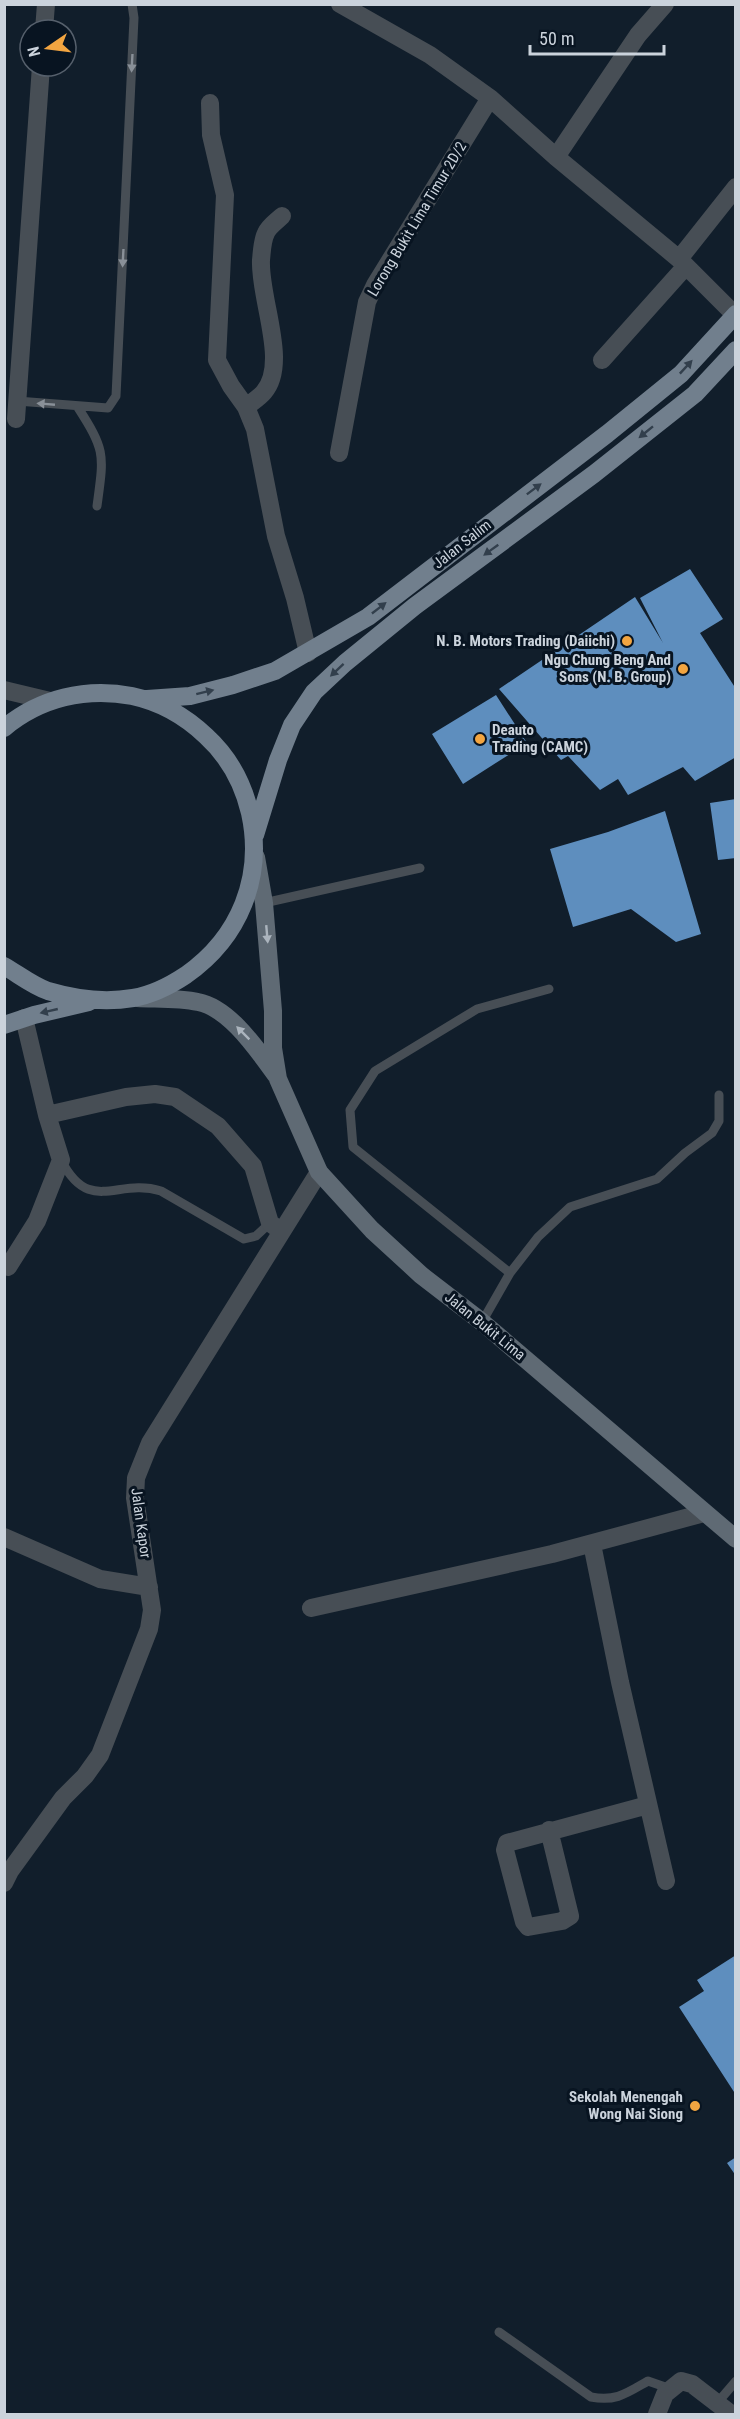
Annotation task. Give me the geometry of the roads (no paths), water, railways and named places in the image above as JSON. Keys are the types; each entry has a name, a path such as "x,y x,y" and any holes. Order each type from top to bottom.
{"main road":[{"name":"Jalan Salim","path":"147,699 190,696 275,671 368,617 608,434 681,374 735,314"},
{"name":"Jalan Salim","path":"255,835 278,760 292,725 314,692 345,663 415,606 594,474 695,394 735,350"},
{"path":"4,728 17,717 50,701 82,693 115,693 147,699 189,719 222,750 245,790 255,835 255,855 248,894 231,931 205,961 172,984 134,998"},
{"path":"255,855 264,903 273,1011 273,1048 278,1079"},
{"path":"4,966 46,990 94,1001"},
{"path":"4,1024 94,1001 134,998 200,1002 217,1011 247,1036 278,1079"},
{"name":"Jalan Bukit Lima","path":"278,1079 320,1172 372,1230 421,1275 482,1322 735,1539"}],"street":[{"path":"340,4 358,9 430,55 490,98 556,158 682,262 735,314"},
{"path":"556,158 638,35 666,4"},
{"path":"16,410 12,374 40,78"},
{"name":"Lorong Bukit Lima Timur 2D/2","path":"339,453 367,302 375,285 490,98"},
{"path":"210,103 211,135 225,195 217,360 246,408 255,429 276,536 295,598 308,653"},
{"path":"602,360 682,262 735,187"},
{"path":"246,408 266,390 275,364 275,350 264,297 261,258 266,232 282,216"},
{"path":"4,690 50,701"},
{"path":"8,1267 37,1221 61,1160 47,1115 24,1018"},
{"path":"47,1115 126,1097 155,1094 175,1097 218,1126 253,1166 276,1227"},
{"name":"Jalan Kapor","path":"4,1883 10,1871 63,1798 85,1776 100,1755 149,1629 152,1610 135,1498 136,1478 150,1443 276,1227 320,1172"},
{"path":"311,1608 592,1544 704,1513"},
{"path":"4,1537 100,1579 149,1587"},
{"path":"592,1544 666,1881"},
{"path":"549,1830 570,1916 562,1921 528,1927 524,1922 505,1850 507,1843 549,1830 648,1805"},
{"path":"657,2415 665,2394 676,2385 692,2384 718,2402 731,2415"}],"lane":[{"path":"16,410 77,406 108,408 116,396 134,18 132,4"},
{"path":"77,406 100,444 103,459 97,506"},
{"path":"264,903 420,868"},
{"path":"510,1273 353,1147 350,1110 375,1071 389,1061 477,1009 549,989"},
{"path":"482,1322 510,1273 538,1237 570,1207 657,1179 712,1133 719,1121 719,1095"},
{"path":"61,1160 69,1174 90,1191 104,1192 150,1187 161,1191 243,1239 276,1227"},
{"path":"499,2332 591,2397 606,2400 621,2397 648,2382 676,2385"},
{"path":"718,2402 735,2381"}],"place":[{"name":"N. B. Motors Trading (Daiichi)","path":"627,641"},
{"name":"Ngu Chung Beng And Sons (N. B. Group)","path":"683,669"},
{"name":"Deauto Trading (CAMC)","path":"480,739"},
{"name":"Sekolah Menengah Wong Nai Siong","path":"695,2106"}]}
